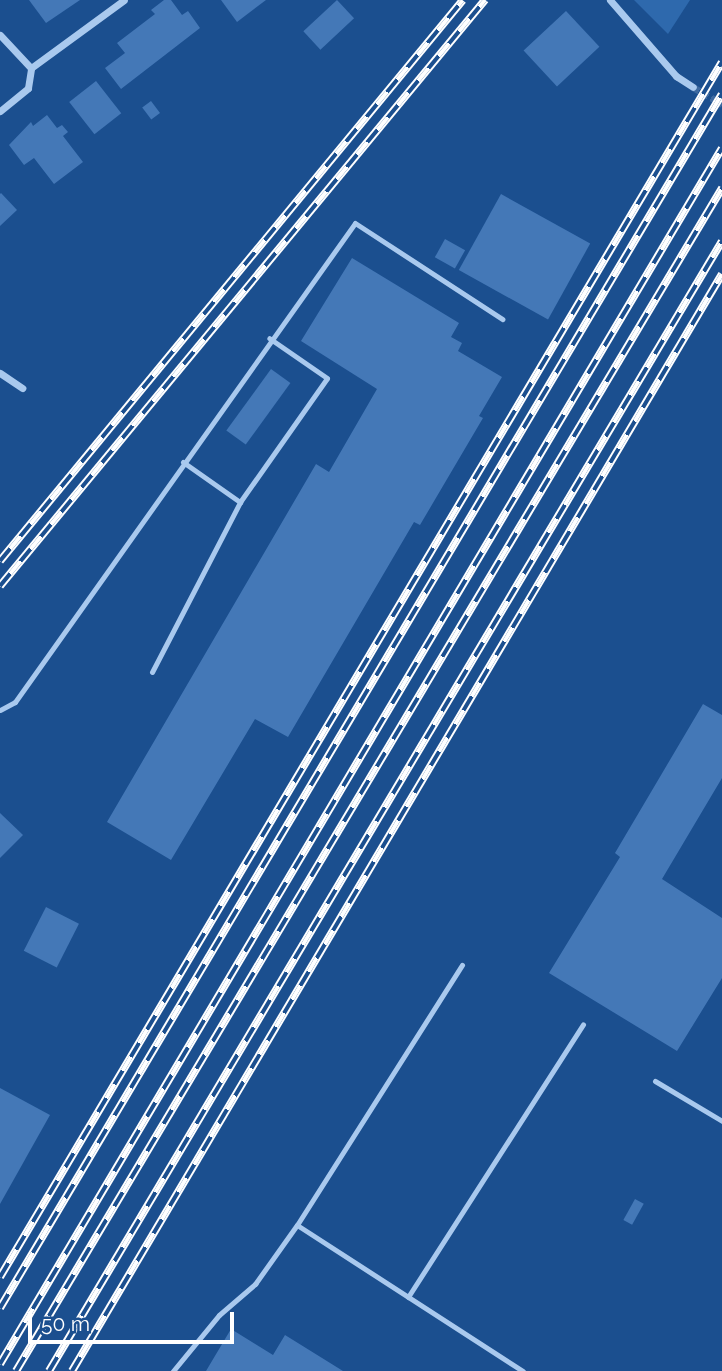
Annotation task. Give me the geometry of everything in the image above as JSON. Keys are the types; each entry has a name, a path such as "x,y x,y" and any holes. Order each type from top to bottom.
{"street":[{"path":"0,111 28,88 31,68 124,0"},
{"path":"610,0 676,76 693,86"},
{"path":"0,35 31,68"},
{"path":"0,373 22,388"}],"lane":[{"path":"0,710 15,702 269,338 355,223 502,319"},
{"path":"152,672 240,502 327,379 269,338"},
{"path":"183,462 240,502"},
{"path":"173,1371 219,1315 256,1284 297,1225 462,965"},
{"path":"408,1297 583,1024"},
{"path":"655,1081 722,1121"},
{"path":"297,1225 523,1371"}],"shaded area":[{"path":"634,0 690,0 668,34"}],"building":[{"path":"29,0 80,0 46,23"},
{"path":"164,0 171,0 182,15 188,11 200,28 121,89 105,68 125,53 117,43 155,14 151,10"},
{"path":"221,0 266,0 237,22"},
{"path":"337,0 354,18 320,50 303,31"},
{"path":"566,11 599,47 557,86 524,51"},
{"path":"96,81 121,113 94,134 69,102"},
{"path":"151,101 160,113 151,120 142,108"},
{"path":"47,115 57,128 62,125 68,132 63,136 83,162 54,184 34,158 24,165 9,145 31,122 33,126"},
{"path":"0,194 17,210 0,226"},
{"path":"501,194 590,243 548,320 459,270"},
{"path":"445,239 465,250 455,269 435,257"},
{"path":"352,258 459,323 451,337 462,343 458,351 502,377 479,416 483,418 420,525 414,522 288,737 255,719 171,860 107,822 316,464 329,472 377,389 301,341"},
{"path":"271,369 290,383 246,445 226,430"},
{"path":"703,704 722,715 722,778 662,879 722,918 722,978 677,1051 549,973 620,857 615,853"},
{"path":"0,813 23,835 0,858"},
{"path":"46,907 79,924 57,967 24,951"},
{"path":"0,1088 50,1115 0,1204"},
{"path":"635,1199 644,1204 632,1225 623,1220"},
{"path":"231,1329 273,1355 285,1335 343,1371 206,1371"}],"tunnel":[{"path":"693,87 722,104"}],"railway":[{"path":"0,561 463,0"},
{"path":"0,586 485,0"},
{"path":"0,1277 722,62"},
{"path":"0,1308 722,94"},
{"path":"0,1364 722,148"},
{"path":"16,1371 722,188"},
{"path":"49,1371 722,241"},
{"path":"72,1371 722,274"}]}
